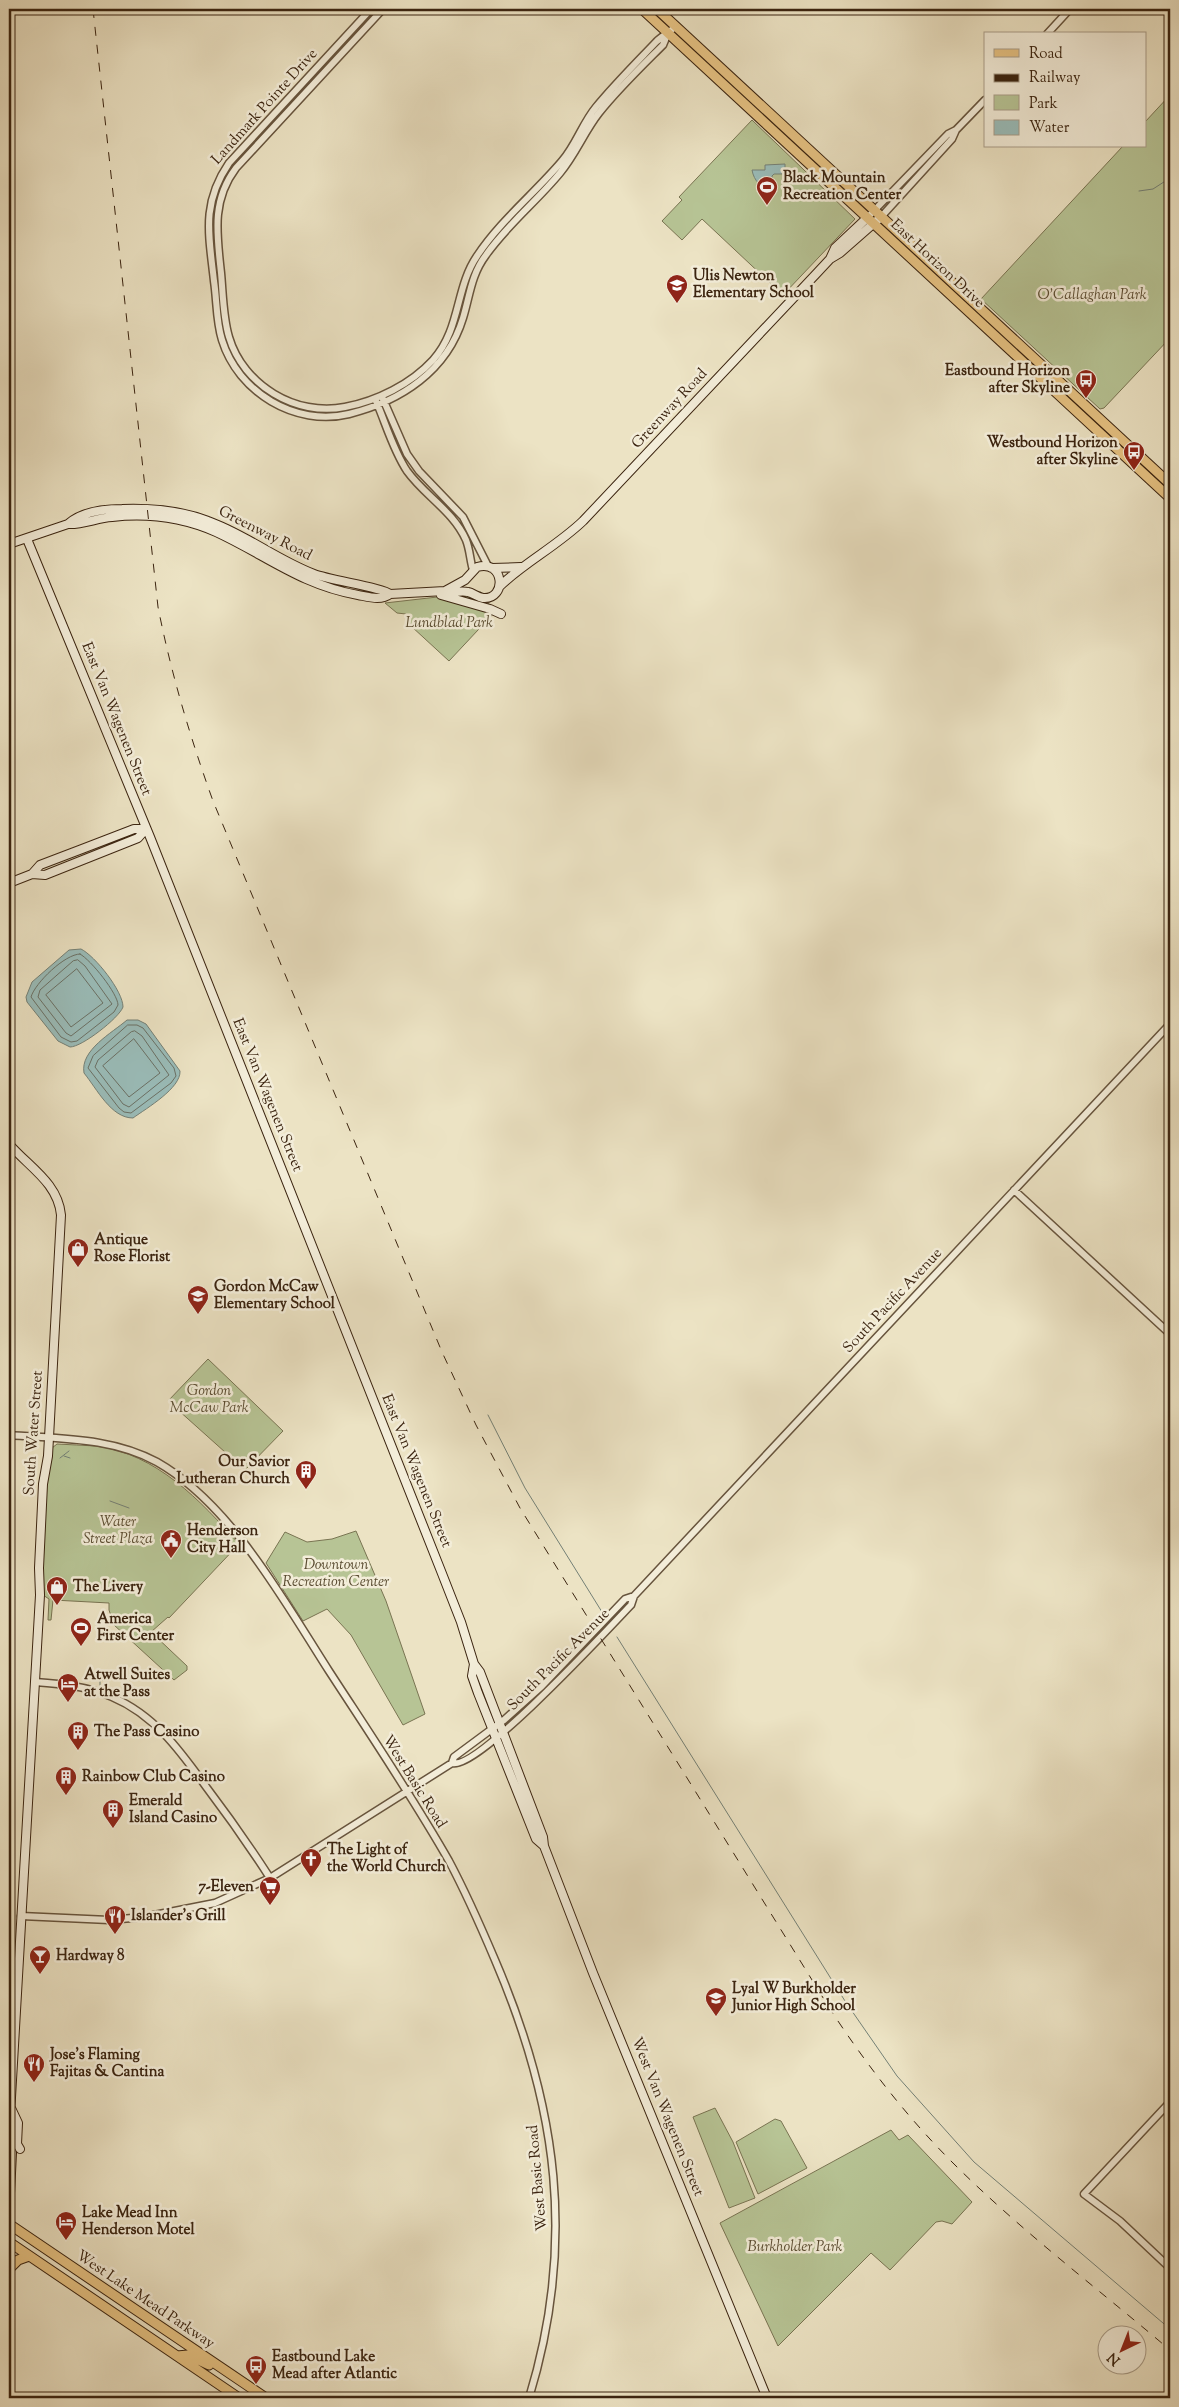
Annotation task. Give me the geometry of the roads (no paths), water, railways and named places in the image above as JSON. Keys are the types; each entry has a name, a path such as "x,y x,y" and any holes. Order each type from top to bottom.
{"main road":[{"name":"East Horizon Drive","path":"642,9 928,266 939,271 1170,484"},
{"name":"East Horizon Drive","path":"658,9 983,324 1170,498"},
{"name":"Greenway Road","path":"500,586 521,566 556,545 583,522 830,259 835,248 875,218"},
{"path":"983,324 987,323 1018,350 1034,358"},
{"path":"1096,429 1104,430 1130,454 1147,463"},
{"name":"Greenway Road","path":"9,544 68,524 102,518 128,516 178,520 216,532 287,571 317,584 368,597 384,598 390,594 434,592 474,594"},
{"name":"East Van Wagenen Street","path":"27,539 146,829 454,1605 474,1664 472,1676 497,1731"},
{"name":"Greenway Road","path":"490,567 521,566"},
{"path":"445,592 460,583 471,572 477,567 490,567 499,576 500,586 498,591 489,597 478,597 468,585 471,572"},
{"path":"434,592 501,614"},
{"path":"9,883 32,874 40,865 134,829 146,829"},
{"name":"South Water Street","path":"9,1144 48,1183 58,1199 60,1208 58,1291 38,1570 40,1595 9,2132"},
{"name":"West Van Wagenen Street","path":"497,1731 536,1840 544,1846 593,1973 768,2398"},
{"path":"10,2107 18,2123 18,2144 20,2149"},
{"path":"9,2144 12,2153 9,2213"},
{"name":"West Lake Mead Parkway","path":"9,2224 266,2398"},
{"name":"West Lake Mead Parkway","path":"9,2242 239,2398"},
{"path":"9,2269 18,2260 29,2256"},
{"path":"134,2328 146,2330 173,2347 186,2344"},
{"path":"176,2356 188,2355 236,2378"}],"street":[{"name":"Landmark Pointe Drive","path":"371,9 229,163 214,188 208,218 219,331 227,354 242,378 266,399 297,413 334,416 347,414 381,403 416,385 428,376 447,354 459,331 472,280 487,253 559,175 576,153 600,112 663,45 668,33"},
{"name":"Landmark Pointe Drive","path":"383,9 230,175 220,195 216,230 229,336 240,361 256,381 277,396 309,408 336,409 378,396 411,379 428,366 442,350 453,328 467,274 480,251 564,159 595,108 658,40 676,26"},
{"path":"1049,32 1070,9"},
{"name":"Greenway Road","path":"875,218 952,139 956,130 984,101"},
{"path":"378,396 407,454 420,471 463,517 490,567"},
{"path":"381,403 401,462 417,482 447,510 460,528 471,553 471,572"},
{"name":"South Pacific Avenue","path":"21,1916 83,1919 144,1917 215,1903 270,1878 452,1763 454,1757 497,1731 554,1675 625,1599 634,1596 1170,1024"},
{"path":"1014,1190 1170,1334"},
{"name":"West Basic Road","path":"9,1435 92,1440 136,1452 169,1470 210,1506 257,1560 449,1861 477,1918 519,2021 533,2063 545,2110 555,2191 555,2255 542,2354 528,2398"},
{"path":"35,1682 68,1684 98,1692 120,1700 152,1722 183,1755 270,1878"},
{"path":"1170,2102 1084,2194 1132,2231 1170,2268"}],"water":[{"path":"785,164 785,174 774,174 772,176 772,189 759,183 754,177 752,170 765,170 765,165"},
{"path":"81,949 100,966 113,983 122,1000 123,1007 115,1018 100,1031 76,1046 70,1047 58,1041 27,1002 26,997 32,982 69,950"},
{"path":"127,1020 138,1020 146,1024 180,1071 179,1077 169,1091 133,1118 125,1117 111,1108 84,1073 84,1065 92,1050 106,1036"}],"waterway":[{"path":"1139,191 1153,189 1170,178"},
{"path":"488,1415 525,1488 602,1612"},
{"path":"60,1458 69,1451"},
{"path":"64,1456 70,1458"},
{"path":"110,1501 129,1508"},
{"path":"617,1637 845,2001 897,2076 974,2162 1170,2329"},
{"path":"100,1686 100,1680 107,1680 108,1675"}],"railway":[{"path":"93,9 158,607 175,681 213,801 442,1352 476,1425 520,1508 830,2009 858,2050 887,2089 952,2162 1004,2211 1170,2350"}],"place":[{"name":"Black Mountain Recreation Center","path":"767,206"},
{"name":"Ulis Newton Elementary School","path":"677,304"},
{"name":"Eastbound Horizon after Skyline","path":"1086,399"},
{"name":"Westbound Horizon after Skyline","path":"1134,471"},
{"name":"Antique Rose Florist","path":"78,1268"},
{"name":"Gordon McCaw Elementary School","path":"198,1315"},
{"name":"Our Savior Lutheran Church","path":"306,1490"},
{"name":"Henderson City Hall","path":"171,1559"},
{"name":"The Livery","path":"57,1606"},
{"name":"America First Center","path":"81,1647"},
{"name":"Atwell Suites at the Pass","path":"68,1703"},
{"name":"The Pass Casino","path":"78,1751"},
{"name":"Rainbow Club Casino","path":"66,1796"},
{"name":"Emerald Island Casino","path":"113,1829"},
{"name":"The Light of the World Church","path":"311,1878"},
{"name":"7-Eleven","path":"270,1906"},
{"name":"Islander's Grill","path":"115,1935"},
{"name":"Hardway 8","path":"40,1975"},
{"name":"Lyal W Burkholder Junior High School","path":"716,2017"},
{"name":"Jose’s Flaming Fajitas & Cantina","path":"34,2083"},
{"name":"Lake Mead Inn Henderson Motel","path":"66,2241"},
{"name":"Eastbound Lake Mead after Atlantic","path":"256,2385"}],"park label":[{"name":"O'Callaghan Park","path":"1092,295"},
{"name":"Lundblad Park","path":"449,623"},
{"name":"Gordon McCaw Park","path":"209,1400"},
{"name":"Water Street Plaza","path":"118,1530"},
{"name":"Downtown Recreation Center","path":"336,1574"},
{"name":"Burkholder Park","path":"795,2247"}]}
